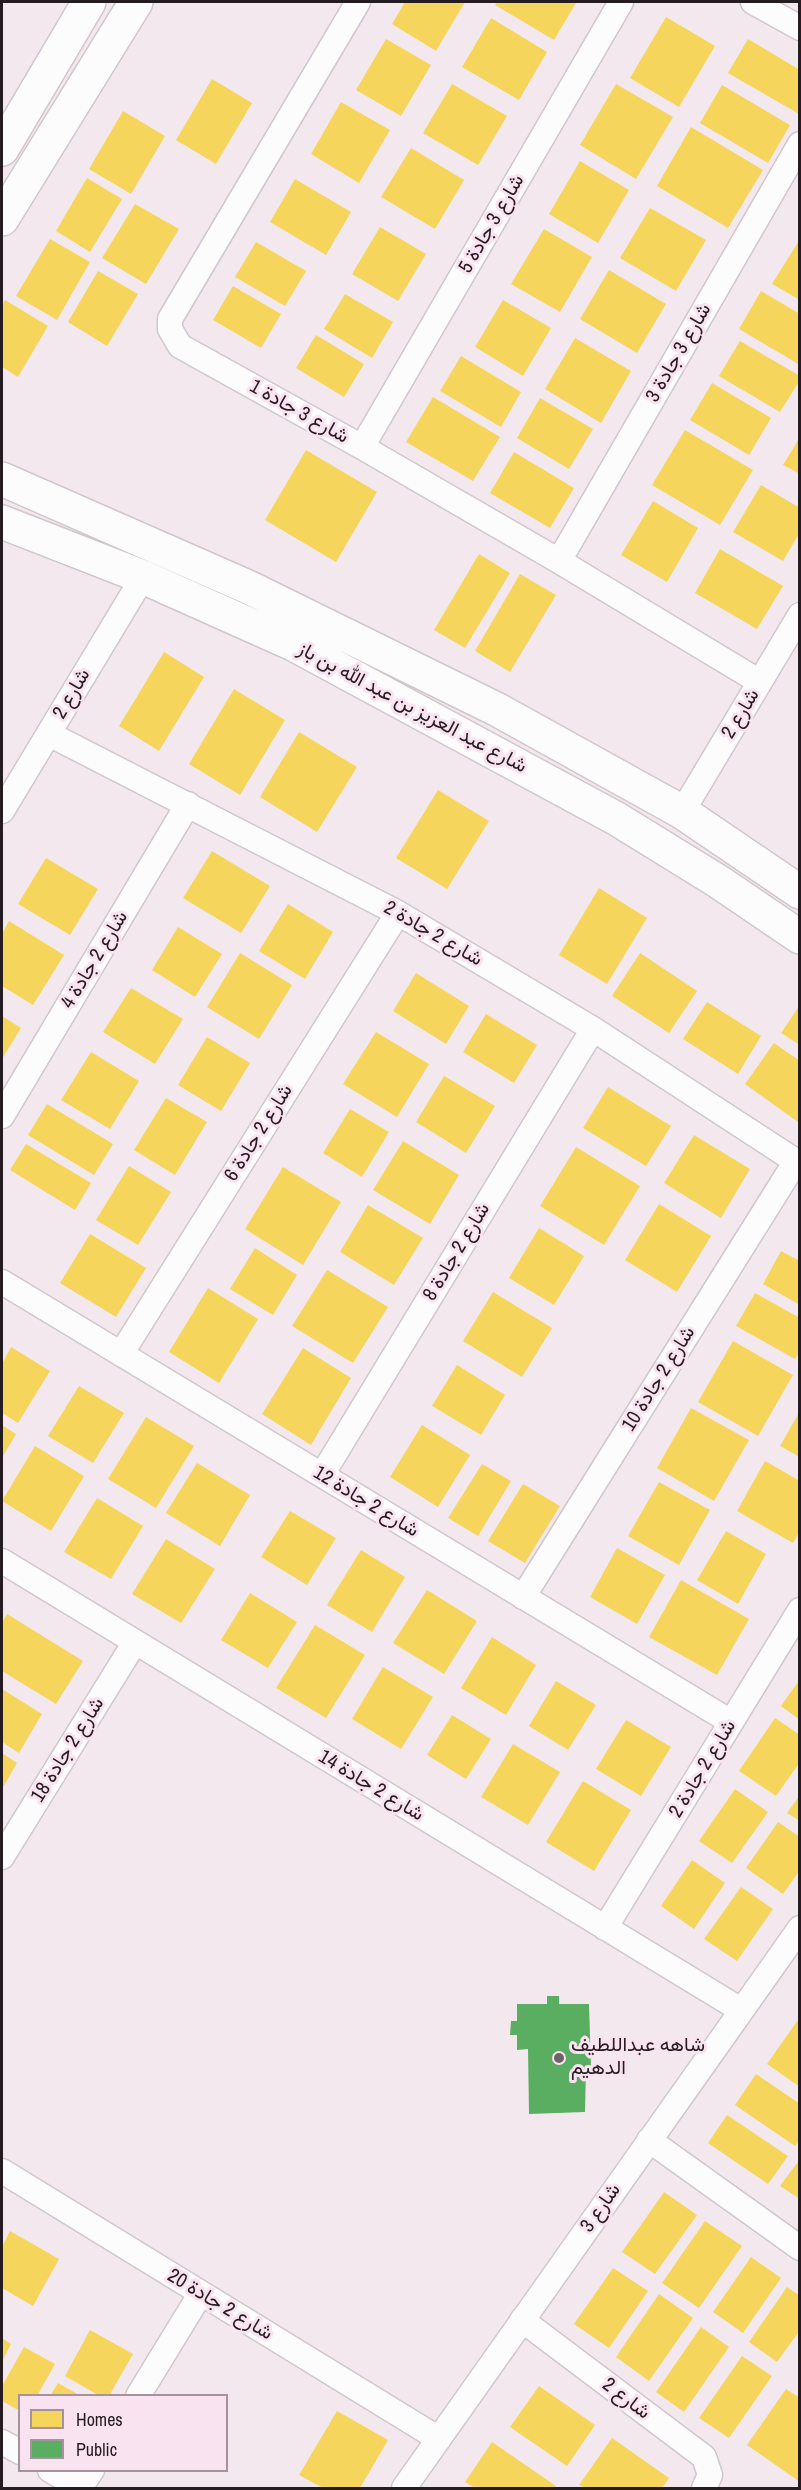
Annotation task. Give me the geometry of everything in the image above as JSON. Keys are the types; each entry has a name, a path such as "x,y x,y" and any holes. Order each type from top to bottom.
{"street":[{"path":"2,149 89,2"},
{"path":"2,219 136,2"},
{"name":"شارع 3 جادة 1","path":"358,2 170,319 170,329 180,346 560,561 760,682"},
{"name":"شارع 3 جادة 5","path":"362,447 621,2"},
{"path":"753,2 800,28"},
{"name":"شارع 3 جادة 3","path":"560,561 800,144"},
{"name":"شارع عبد العزيز بن عبد الله بن باز","path":"6,479 248,587 498,710 597,767 682,812 800,891"},
{"name":"شارع عبد العزيز بن عبد الله بن باز","path":"2,522 143,577 293,644 617,819 800,937"},
{"name":"شارع 2","path":"2,811 143,577"},
{"name":"شارع 2","path":"682,812 800,615"},
{"path":"380,692 405,694 431,704 471,726 486,729 494,725 498,710"},
{"name":"شارع 2 جادة 2","path":"49,734 398,913 593,1029 798,1162"},
{"path":"518,766 521,753 528,745 537,744 580,764 597,767"},
{"name":"شارع 2 جادة 4","path":"2,1116 188,804"},
{"name":"شارع 2 جادة 6","path":"122,1354 398,913"},
{"name":"شارع 2 جادة 8","path":"322,1475 593,1029"},
{"name":"شارع 2 جادة 10","path":"523,1597 798,1162"},
{"name":"شارع 2 جادة 12","path":"2,1282 731,1722"},
{"name":"شارع 2 جادة 14","path":"2,1561 741,2010"},
{"name":"شارع 2 جادة 2","path":"605,1928 800,1610"},
{"name":"شارع 2 جادة 18","path":"2,1857 135,1642"},
{"name":"شارع 3","path":"404,2488 800,1928"},
{"path":"649,2140 800,2248"},
{"name":"شارع 2 جادة 20","path":"2,2171 439,2439"},
{"path":"139,2394 201,2293"},
{"name":"شارع 2","path":"522,2320 704,2457 710,2475 704,2488"},
{"path":"2,2442 18,2451"},
{"path":"53,2472 80,2488 91,2472"}],"building: Homes":[{"path":"405,2 465,2 436,51 392,24"},
{"path":"497,2 576,3 554,40 495,5"},
{"path":"666,17 715,46 679,107 630,78"},
{"path":"491,18 547,52 519,100 462,67"},
{"path":"386,39 431,65 401,116 356,90"},
{"path":"748,39 800,70 799,114 728,73"},
{"path":"212,79 252,103 216,164 176,140"},
{"path":"452,84 507,116 478,165 423,133"},
{"path":"616,84 673,117 636,179 580,145"},
{"path":"722,85 790,125 768,163 700,123"},
{"path":"341,102 390,130 359,183 311,154"},
{"path":"123,111 165,136 131,194 89,169"},
{"path":"691,127 763,170 728,228 657,186"},
{"path":"411,148 464,180 435,229 381,197"},
{"path":"580,161 629,190 598,243 549,214"},
{"path":"87,178 122,199 90,252 56,231"},
{"path":"295,179 351,212 326,255 270,222"},
{"path":"135,204 179,229 146,284 102,258"},
{"path":"650,208 706,240 676,291 620,258"},
{"path":"380,227 426,254 398,301 352,274"},
{"path":"544,229 592,257 560,312 511,284"},
{"path":"50,239 90,262 57,320 16,296"},
{"path":"800,239 800,300 772,284"},
{"path":"256,242 306,271 285,306 235,277"},
{"path":"609,270 666,304 637,353 580,319"},
{"path":"98,271 138,294 107,346 68,322"},
{"path":"233,286 281,314 261,348 213,320"},
{"path":"761,291 800,314 800,365 739,329"},
{"path":"345,294 393,322 372,358 324,329"},
{"path":"5,300 48,326 18,377 2,367 2,306"},
{"path":"503,300 551,328 523,376 475,347"},
{"path":"316,335 364,364 344,397 296,368"},
{"path":"575,338 631,371 601,423 545,389"},
{"path":"740,341 800,376 800,380 780,412 719,376"},
{"path":"461,356 521,392 501,427 440,391"},
{"path":"712,383 771,418 749,455 690,420"},
{"path":"433,397 500,437 473,481 406,442"},
{"path":"540,398 593,429 569,469 517,438"},
{"path":"685,430 753,470 720,525 652,485"},
{"path":"800,437 800,474 783,465"},
{"path":"306,450 377,492 336,562 265,520"},
{"path":"514,452 574,488 550,528 490,493"},
{"path":"761,485 800,508 800,532 783,561 733,532"},
{"path":"653,501 698,528 667,582 621,555"},
{"path":"720,549 783,586 757,629 695,593"},
{"path":"479,554 510,573 465,648 434,630"},
{"path":"520,574 556,595 510,672 475,651"},
{"path":"164,652 204,677 159,751 119,726"},
{"path":"234,689 285,720 240,795 189,764"},
{"path":"299,732 357,767 317,832 260,797"},
{"path":"438,790 489,821 447,889 396,858"},
{"path":"212,851 270,886 241,933 183,898"},
{"path":"46,858 98,889 70,935 18,904"},
{"path":"599,888 647,918 607,984 559,955"},
{"path":"288,904 333,932 305,979 259,951"},
{"path":"9,921 64,955 33,1005 2,986 2,934"},
{"path":"178,927 222,954 195,997 152,970"},
{"path":"240,953 292,985 259,1039 207,1007"},
{"path":"640,953 697,991 669,1033 612,996"},
{"path":"416,973 469,1006 446,1044 393,1011"},
{"path":"131,988 183,1019 155,1064 103,1032"},
{"path":"707,1002 761,1036 738,1074 683,1039"},
{"path":"800,1005 800,1045 781,1033"},
{"path":"486,1014 537,1045 514,1083 463,1052"},
{"path":"2,1016 21,1028 2,1059"},
{"path":"376,1032 429,1064 397,1117 343,1084"},
{"path":"207,1037 250,1063 221,1111 178,1085"},
{"path":"774,1043 800,1061 798,1122 745,1084"},
{"path":"91,1052 139,1081 110,1129 61,1100"},
{"path":"444,1076 495,1106 466,1153 416,1122"},
{"path":"608,1087 671,1126 646,1166 583,1128"},
{"path":"166,1098 207,1122 175,1175 134,1150"},
{"path":"47,1104 113,1144 94,1175 28,1135"},
{"path":"350,1109 389,1132 362,1177 323,1153"},
{"path":"694,1135 750,1169 721,1218 664,1183"},
{"path":"403,1141 459,1175 430,1224 373,1190"},
{"path":"26,1144 91,1183 75,1210 10,1170"},
{"path":"576,1147 640,1186 604,1245 540,1206"},
{"path":"129,1166 171,1192 138,1245 96,1220"},
{"path":"283,1167 341,1202 303,1265 245,1229"},
{"path":"659,1204 711,1236 677,1292 625,1260"},
{"path":"368,1205 423,1238 394,1285 340,1252"},
{"path":"539,1228 584,1256 554,1305 509,1278"},
{"path":"90,1234 146,1268 116,1317 60,1283"},
{"path":"255,1248 297,1275 273,1315 230,1289"},
{"path":"781,1251 800,1261 800,1305 763,1284"},
{"path":"327,1270 388,1307 353,1363 292,1326"},
{"path":"208,1288 258,1319 219,1383 169,1352"},
{"path":"493,1292 552,1328 522,1377 463,1341"},
{"path":"755,1293 800,1318 800,1351 795,1359 736,1326"},
{"path":"733,1341 793,1375 758,1436 698,1402"},
{"path":"11,1347 50,1371 18,1423 2,1413 2,1364"},
{"path":"303,1348 351,1378 311,1445 262,1414"},
{"path":"457,1365 505,1395 481,1435 432,1406"},
{"path":"79,1386 124,1413 93,1463 48,1436"},
{"path":"691,1408 749,1440 714,1501 657,1468"},
{"path":"800,1411 800,1457 780,1446"},
{"path":"146,1417 194,1446 156,1508 108,1479"},
{"path":"2,1425 16,1434 2,1458"},
{"path":"422,1425 470,1455 438,1507 390,1477"},
{"path":"35,1446 84,1476 51,1531 2,1501"},
{"path":"765,1461 800,1481 800,1531 793,1543 737,1511"},
{"path":"197,1463 250,1495 220,1546 166,1513"},
{"path":"482,1464 511,1481 478,1536 448,1518"},
{"path":"659,1482 710,1510 679,1565 628,1536"},
{"path":"523,1484 560,1506 525,1563 488,1541"},
{"path":"97,1498 143,1526 111,1579 64,1552"},
{"path":"290,1511 336,1538 307,1585 261,1557"},
{"path":"726,1531 766,1554 738,1604 697,1580"},
{"path":"166,1539 215,1569 181,1623 132,1594"},
{"path":"617,1548 665,1575 637,1624 590,1597"},
{"path":"361,1550 405,1577 372,1632 327,1605"},
{"path":"681,1580 749,1619 717,1675 649,1637"},
{"path":"427,1590 477,1621 444,1674 393,1643"},
{"path":"250,1593 297,1622 268,1668 221,1640"},
{"path":"7,1614 83,1661 56,1704 2,1671 2,1623"},
{"path":"315,1625 365,1655 326,1718 276,1688"},
{"path":"492,1637 536,1665 506,1715 461,1688"},
{"path":"383,1667 433,1697 401,1749 352,1719"},
{"path":"800,1679 800,1720 781,1706"},
{"path":"556,1681 596,1705 568,1750 529,1726"},
{"path":"2,1689 42,1714 19,1753 2,1742"},
{"path":"452,1715 491,1739 466,1779 427,1755"},
{"path":"775,1718 800,1735 800,1762 776,1796 739,1771"},
{"path":"626,1720 671,1747 641,1796 596,1769"},
{"path":"513,1744 560,1772 528,1825 481,1797"},
{"path":"2,1753 17,1763 2,1789"},
{"path":"583,1781 631,1810 594,1871 546,1842"},
{"path":"735,1789 768,1812 732,1863 699,1841"},
{"path":"800,1795 800,1821 787,1813"},
{"path":"778,1822 800,1837 800,1870 783,1894 746,1868"},
{"path":"692,1860 725,1883 694,1929 661,1906"},
{"path":"741,1887 773,1909 737,1961 704,1939"},
{"path":"800,2017 800,2087 767,2064"},
{"path":"756,2074 800,2104 800,2140 795,2146 735,2105"},
{"path":"727,2115 788,2156 768,2184 708,2143"},
{"path":"800,2159 800,2199 780,2186"},
{"path":"664,2192 697,2215 655,2274 622,2252"},
{"path":"705,2221 742,2246 699,2308 662,2283"},
{"path":"10,2231 59,2259 33,2306 2,2288 2,2247"},
{"path":"751,2257 781,2278 743,2333 713,2312"},
{"path":"613,2268 648,2291 609,2348 574,2324"},
{"path":"787,2287 800,2296 800,2330 777,2362 749,2342"},
{"path":"659,2294 693,2318 649,2381 616,2357"},
{"path":"701,2327 729,2347 684,2412 656,2392"},
{"path":"90,2330 133,2354 110,2394 96,2394 65,2376"},
{"path":"2,2338 11,2344 2,2362"},
{"path":"24,2347 55,2364 38,2394 18,2394 18,2410 2,2401 2,2386"},
{"path":"742,2356 772,2376 729,2438 699,2418"},
{"path":"58,2383 77,2394 51,2394"},
{"path":"539,2386 595,2425 567,2466 510,2427"},
{"path":"786,2389 800,2398 800,2482 747,2445"},
{"path":"337,2411 388,2440 360,2488 323,2488 299,2475"},
{"path":"612,2438 669,2478 662,2488 585,2488 579,2485"},
{"path":"492,2442 556,2486 554,2488 475,2488 465,2482"}],"building: Public":[{"name":"شاهه عبداللطيف الدهيم","path":"547,1996 559,1996 559,2004 589,2004 591,2068 586,2068 585,2112 529,2114 528,2049 517,2050 517,2035 510,2035 511,2021 517,2021 517,2004 547,2004"}],"place":[{"name":"شاهه عبداللطيف الدهيم","path":"559,2058"}]}
